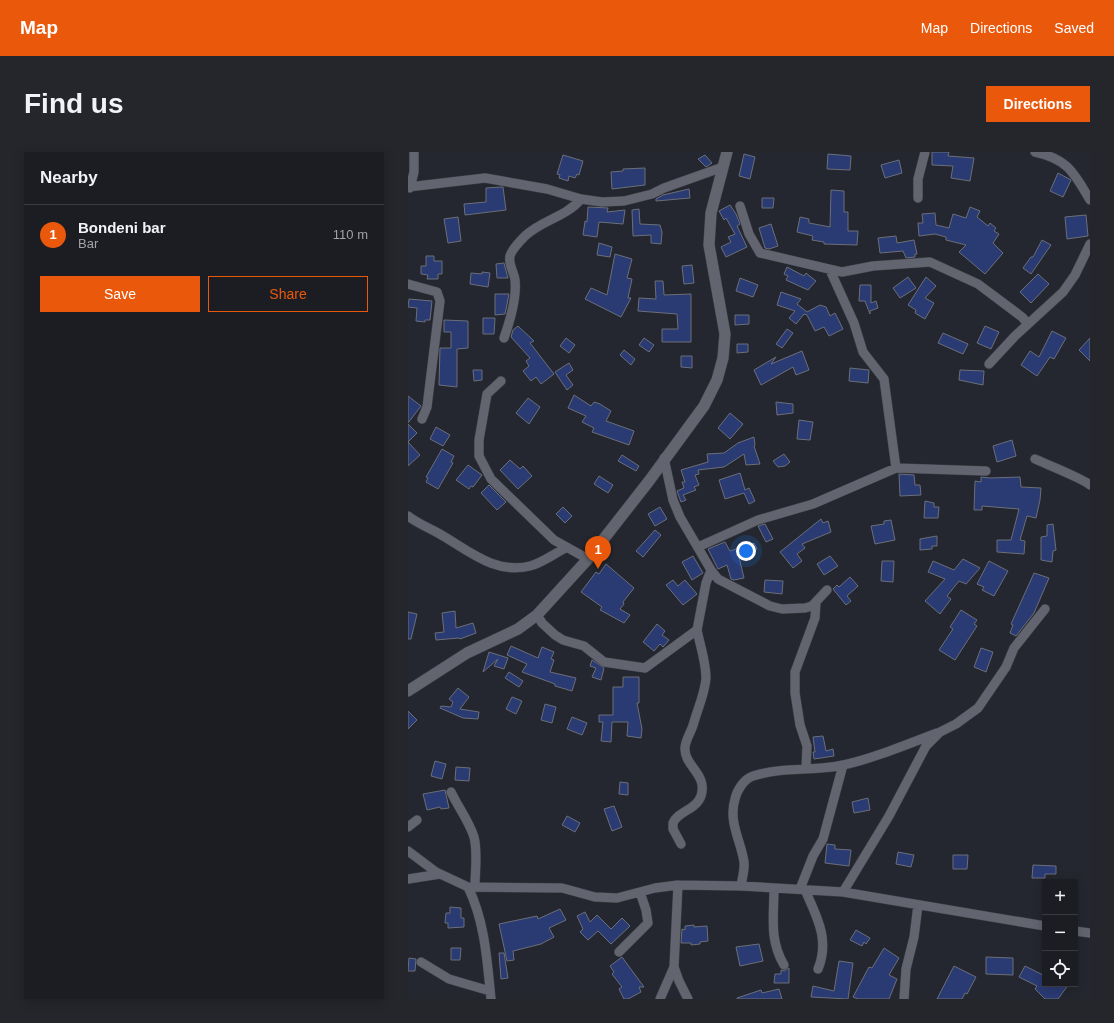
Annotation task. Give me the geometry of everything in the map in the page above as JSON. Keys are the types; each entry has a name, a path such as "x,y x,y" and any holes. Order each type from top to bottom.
{"street":[{"path":"414,152 414,172 409,188 485,178 548,188 581,199 602,202 635,199 723,167"},
{"path":"408,691 467,653 518,629 537,615 588,559 649,481 664,458 704,406 717,380 723,358 725,334 709,245 711,213 727,152"},
{"path":"918,198 918,179 925,152"},
{"path":"1035,152 1058,159 1069,168 1090,200"},
{"path":"504,338 509,324 515,289 510,256 525,236 536,228 569,212 581,199"},
{"path":"740,206 749,234 760,253 842,272 873,266 930,262 978,284 1022,317 1028,324"},
{"path":"989,364 1015,336 1063,292 1075,275 1090,244"},
{"path":"830,270 846,306 863,352 884,379 896,468"},
{"path":"408,284 437,292 440,301 427,407 422,419"},
{"path":"501,381 487,394 479,440 479,456 491,478 500,489 546,534 566,548 588,559"},
{"path":"664,458 673,500 680,517 711,570 718,579 770,606 782,609 805,608 812,606 827,590"},
{"path":"1035,459 1066,474 1086,481 1090,485"},
{"path":"698,547 758,520 779,515 825,499 896,468 986,471"},
{"path":"408,516 419,524 436,532 468,552 494,565 510,569 532,566 566,548"},
{"path":"681,844 673,829 673,823 678,816 696,804 702,792 700,778 688,759 685,746 692,728 706,678 697,630 711,570"},
{"path":"806,768 807,746 800,725 795,693 795,672 815,618 816,602"},
{"path":"741,886 744,862 736,836 734,820 735,799 744,781 752,776 806,768 843,765 940,732 956,724 978,708 1006,667 1014,648 1045,609"},
{"path":"537,615 542,623 555,635 563,640 584,646 604,662 636,668 645,668 652,664 697,630"},
{"path":"843,892 902,792 917,760 926,746 940,732"},
{"path":"818,969 823,956 824,946 816,915 802,890 813,856 823,839 843,765"},
{"path":"421,962 450,979 490,995 486,947 472,887 476,852 474,837 469,822 451,792"},
{"path":"408,827 417,820"},
{"path":"408,851 440,874 472,887 562,888 595,897 617,898 678,885 741,886 843,892 1042,926"},
{"path":"408,879 440,874"},
{"path":"660,999 674,967 678,885"},
{"path":"774,888 774,943 777,954 784,965"},
{"path":"619,952 648,923 646,910 640,892"},
{"path":"904,999 906,969 914,937 918,905"},
{"path":"1078,931 1090,933"},
{"path":"674,967 688,999"}],"building":[{"path":"932,152 949,152 948,156 974,158 970,181 951,178 953,166 932,165"},
{"path":"744,154 755,157 750,179 739,176"},
{"path":"828,154 851,156 850,170 827,169"},
{"path":"563,155 583,161 579,175 577,174 575,178 569,176 568,181 559,178 560,175 557,174"},
{"path":"705,155 712,163 706,167 698,159"},
{"path":"899,160 902,173 885,178 881,165"},
{"path":"645,168 645,185 612,189 611,172 623,171 623,169"},
{"path":"1058,173 1071,180 1063,197 1050,191"},
{"path":"503,187 506,210 465,215 464,204 486,202 486,188"},
{"path":"689,189 690,198 656,201 656,199 663,195"},
{"path":"831,190 844,191 844,212 848,212 848,231 858,231 857,245 824,244 824,242 812,240 813,236 797,232 800,217 809,219 809,223 830,227"},
{"path":"762,198 774,198 773,208 762,208"},
{"path":"730,205 736,214 740,224 737,226 747,247 726,257 721,247 731,242 728,237 735,234 726,218 724,220 719,211"},
{"path":"588,207 608,208 607,212 625,210 623,224 599,222 597,237 583,235 585,221 587,222"},
{"path":"970,207 980,211 977,217 988,226 990,223 996,228 994,231 999,234 993,243 1003,253 985,274 959,252 966,245 946,240 946,237 935,234 919,236 918,223 923,223 922,214 935,213 936,225 949,228 953,214 966,218"},
{"path":"639,209 640,224 660,225 662,232 661,244 651,243 651,235 633,236 632,210"},
{"path":"1086,215 1088,236 1067,239 1065,217"},
{"path":"458,217 461,241 448,243 444,219"},
{"path":"771,224 778,246 769,249 765,248 759,228"},
{"path":"896,236 897,243 914,240 917,254 915,254 915,257 906,258 903,251 880,253 878,238"},
{"path":"1042,240 1051,245 1031,274 1023,268 1031,257 1033,257"},
{"path":"599,243 612,247 610,257 597,255"},
{"path":"615,254 632,259 627,278 632,279 628,298 631,298 621,317 585,299 591,288 607,295"},
{"path":"426,256 434,256 434,261 442,261 442,274 438,274 438,279 427,279 428,275 421,274 421,266 426,266"},
{"path":"504,263 508,278 497,278 496,264"},
{"path":"692,265 694,283 684,284 682,266"},
{"path":"787,267 804,276 806,273 816,281 808,290 786,280 788,276 784,274"},
{"path":"482,272 490,273 488,287 470,284 471,273 482,274"},
{"path":"1038,274 1049,284 1031,303 1020,292"},
{"path":"908,277 916,288 900,298 893,288"},
{"path":"926,277 936,286 925,298 934,303 925,319 915,313 916,310 908,305"},
{"path":"740,278 758,285 753,297 736,291"},
{"path":"655,281 663,281 664,295 691,294 691,342 662,342 662,329 678,329 677,314 638,311 639,298 656,299"},
{"path":"860,285 871,285 871,303 876,301 878,308 870,311 870,314 865,301 859,301"},
{"path":"781,292 801,299 797,304 807,312 820,305 826,307 830,316 835,313 843,329 829,336 824,327 815,331 807,315 804,314 796,324 789,318 795,311 777,305"},
{"path":"495,294 509,294 505,314 495,315"},
{"path":"409,299 432,301 430,320 425,320 425,322 416,321 417,308 408,307"},
{"path":"735,315 749,315 749,324 735,325"},
{"path":"483,318 495,318 494,334 483,334"},
{"path":"444,320 468,321 468,348 457,349 457,387 439,385 440,348 451,348 451,332 444,332"},
{"path":"518,326 534,341 530,343 554,374 541,384 536,377 531,381 523,371 529,366 526,361 530,358 511,337 513,330"},
{"path":"985,326 999,332 991,349 977,343"},
{"path":"787,329 793,333 782,348 776,344"},
{"path":"1052,331 1066,338 1054,359 1050,357 1037,376 1021,365 1030,351 1039,357"},
{"path":"943,333 968,344 963,354 938,343"},
{"path":"566,338 575,345 569,353 560,346"},
{"path":"644,338 654,345 649,352 639,345"},
{"path":"1090,338 1090,361 1079,350"},
{"path":"737,344 748,344 748,352 737,353"},
{"path":"624,350 635,359 631,365 620,355"},
{"path":"802,351 809,370 796,375 793,367 761,385 754,370 776,357 771,364"},
{"path":"681,356 692,356 692,368 681,367"},
{"path":"569,363 573,370 566,375 573,385 567,390 555,372"},
{"path":"850,368 869,370 868,383 849,381"},
{"path":"473,370 482,370 482,380 474,381"},
{"path":"960,370 984,371 983,385 959,380"},
{"path":"574,395 591,406 594,402 611,411 606,421 634,431 629,445 592,432 594,428 582,422 586,416 568,408"},
{"path":"408,396 421,406 408,423"},
{"path":"528,398 540,407 529,424 516,413"},
{"path":"776,402 793,404 793,413 777,415"},
{"path":"730,413 743,424 730,439 718,428"},
{"path":"799,420 813,422 810,440 797,439"},
{"path":"408,424 417,433 408,442"},
{"path":"436,427 450,435 443,446 430,439"},
{"path":"754,437 754,446 760,464 746,465 744,454 724,467 698,470 699,474 695,475 699,485 694,487 696,490 683,495 686,500 681,502 677,491 684,488 682,482 685,482 681,470 708,462 707,454 724,453 738,443"},
{"path":"1012,440 1016,456 997,462 993,446"},
{"path":"408,442 420,455 408,466"},
{"path":"442,449 454,456 451,462 453,463 438,489 426,482 428,478 426,477"},
{"path":"784,454 790,462 785,466 778,467 773,461"},
{"path":"622,455 639,466 636,471 618,461"},
{"path":"510,460 520,469 523,466 532,476 518,489 500,470"},
{"path":"468,465 482,475 473,487 471,486 469,489 456,480"},
{"path":"740,473 745,490 749,488 755,501 749,504 744,493 725,499 719,480"},
{"path":"899,474 914,475 915,485 920,485 921,495 900,496"},
{"path":"599,476 613,485 608,493 594,484"},
{"path":"981,477 1020,477 1021,487 1041,488 1036,518 1027,516 1020,540 1025,541 1024,554 997,552 997,540 1011,540 1019,509 982,506 982,510 974,510 975,481 981,482"},
{"path":"489,485 506,502 497,510 481,493"},
{"path":"925,501 934,503 934,507 939,507 938,518 924,518"},
{"path":"563,507 572,516 565,523 556,514"},
{"path":"660,507 667,519 655,526 648,514"},
{"path":"821,519 823,523 828,521 831,532 802,544 805,548 797,554 802,561 793,568 780,552"},
{"path":"891,520 895,540 875,544 871,526 884,524 884,521"},
{"path":"765,524 773,539 766,542 758,526"},
{"path":"1053,524 1056,550 1053,551 1052,562 1041,560 1041,537 1047,536 1047,525"},
{"path":"655,530 661,535 643,557 636,551"},
{"path":"937,536 937,546 932,546 932,549 920,550 920,539"},
{"path":"725,542 730,551 754,543 757,549 739,557 744,578 734,580 731,579 727,565 718,569 708,549"},
{"path":"693,556 703,573 692,580 682,562"},
{"path":"830,556 838,566 824,575 817,564"},
{"path":"963,559 980,568 966,584 959,581 947,596 951,599 940,614 925,601 945,579 928,572 933,561 954,570"},
{"path":"882,561 894,561 893,582 881,581"},
{"path":"989,561 1008,571 994,596 982,590 984,587 977,584"},
{"path":"606,564 634,588 623,602 624,604 620,609 630,615 624,623 600,610 602,607 581,592 596,572 599,574"},
{"path":"1034,573 1049,578 1034,613 1016,636 1010,633 1013,625 1011,624"},
{"path":"850,577 858,586 847,596 851,601 846,605 833,589 837,585 839,587"},
{"path":"673,580 678,586 685,580 697,594 683,605 666,585"},
{"path":"765,580 783,581 782,594 764,592"},
{"path":"961,610 977,620 974,624 977,626 955,660 939,650 953,629 950,627"},
{"path":"455,611 456,628 473,623 476,633 460,639 436,640 435,633 444,632 442,613"},
{"path":"408,612 417,614 411,639 408,639"},
{"path":"657,624 665,631 662,635 669,640 663,647 660,644 654,651 643,642"},
{"path":"511,646 538,658 542,647 554,652 551,659 554,660 550,672 576,678 572,691 555,686 555,684 522,672 527,664 507,655"},
{"path":"981,648 993,652 986,672 974,667"},
{"path":"489,652 508,658 504,669 494,666 498,659 483,672"},
{"path":"592,660 604,668 601,680 592,677 596,668 590,666"},
{"path":"509,672 523,681 519,687 505,678"},
{"path":"623,677 639,677 639,703 637,703 642,729 641,738 627,736 628,722 612,722 611,742 601,741 603,722 599,722 599,715 613,715 613,687 623,687"},
{"path":"458,688 469,697 460,709 479,712 478,719 463,718 440,708 441,706 451,707 453,702 449,699"},
{"path":"512,697 522,701 516,714 506,709"},
{"path":"545,704 556,707 552,723 541,720"},
{"path":"408,711 417,720 408,729"},
{"path":"572,717 587,723 582,735 567,729"},
{"path":"823,736 826,751 833,749 834,756 814,759 813,752 815,752 813,737"},
{"path":"435,761 446,764 442,779 431,776"},
{"path":"456,767 470,768 469,781 455,780"},
{"path":"620,782 628,783 628,795 619,794"},
{"path":"445,790 449,808 441,809 440,807 427,810 423,794"},
{"path":"868,798 870,810 854,813 852,802"},
{"path":"614,806 622,827 612,831 604,809"},
{"path":"567,816 580,823 575,832 562,825"},
{"path":"827,844 835,845 835,849 851,850 849,866 825,863"},
{"path":"898,852 914,855 911,867 896,864"},
{"path":"953,855 968,855 967,869 953,869"},
{"path":"1033,865 1056,866 1056,874 1045,874 1045,878 1032,878"},
{"path":"450,907 461,908 461,918 464,918 464,927 448,928 448,923 445,923 446,913 450,913"},
{"path":"560,909 566,920 549,928 554,937 541,944 513,951 514,960 507,961 499,924 537,916 538,919"},
{"path":"585,912 590,922 597,915 611,929 622,918 630,926 611,944 598,931 588,940 580,932 583,929 577,916"},
{"path":"694,925 694,927 707,926 708,941 691,945 691,943 681,943 682,929 685,930 685,926"},
{"path":"856,930 870,938 866,944 864,942 862,946 850,940"},
{"path":"759,944 763,961 740,966 736,947"},
{"path":"451,948 461,948 460,960 451,960"},
{"path":"884,948 899,958 889,975 897,979 889,999 858,999 853,997 869,967 872,968"},
{"path":"499,953 504,953 508,978 501,979"},
{"path":"622,957 644,987 639,987 641,992 628,999 624,999 619,989 622,987 612,974 614,972 610,966"},
{"path":"986,957 1013,958 1013,975 986,974"},
{"path":"409,958 416,959 415,971 408,971"},
{"path":"839,961 853,963 848,999 811,997 813,986 834,991"},
{"path":"954,966 976,977 967,994 965,993 962,999 937,999"},
{"path":"1025,966 1042,974 1042,987 1067,987 1058,999 1045,999 1035,989 1037,986 1019,977"},
{"path":"789,968 789,983 774,983 775,974 781,974 781,970 784,971"},
{"path":"779,989 782,999 737,999 761,990 762,993"}],"place":[{"name":"Bondeni bar","path":"598,569"}]}
